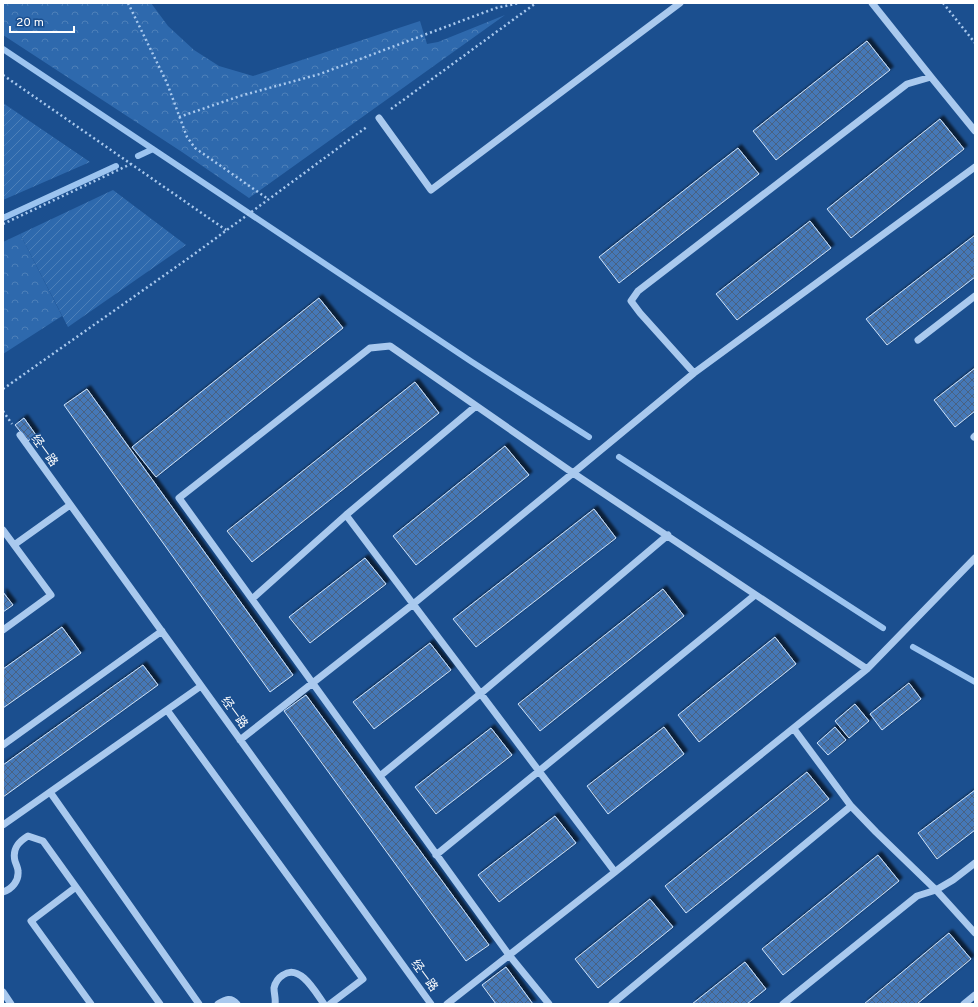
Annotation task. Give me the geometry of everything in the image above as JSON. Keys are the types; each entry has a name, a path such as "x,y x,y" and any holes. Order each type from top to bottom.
{"street":[{"path":"379,118 430,190 680,3"},
{"path":"872,3 975,131"},
{"path":"694,373 631,301 638,291 907,84 931,77"},
{"path":"240,740 412,605 694,373 975,167"},
{"path":"918,340 975,296"},
{"path":"549,1004 509,955 179,498 370,348 390,346 573,473 867,669"},
{"path":"252,599 346,516 476,406"},
{"name":"经一路","path":"20,435 431,1004"},
{"path":"14,545 70,504"},
{"path":"346,516 615,872"},
{"path":"3,530 51,595 3,630"},
{"path":"380,776 480,694 668,535"},
{"path":"447,1004 615,872 867,669 975,558"},
{"path":"436,855 755,595"},
{"path":"3,745 162,631"},
{"path":"3,825 201,686"},
{"path":"167,710 363,979 330,1004"},
{"path":"794,729 852,806 876,832 936,890 975,933"},
{"path":"50,792 199,1004"},
{"path":"612,1004 852,806"},
{"path":"3,892 15,884 18,870 14,855 16,847 20,841 28,836 43,840 160,1004"},
{"path":"784,1004 917,896 936,890 953,880 975,863"},
{"path":"76,887 31,921 91,1004"},
{"path":"275,1004 274,988 277,980 283,975 291,972 299,974 305,978 324,1004"},
{"path":"3,992 12,1004"},
{"path":"964,1004 975,995"},
{"path":"218,1004 228,999 233,999 237,1004"}],"path":[{"path":"128,3 167,83 187,137 195,148 268,199"},
{"path":"179,117 240,96 320,74 496,8 519,3"},
{"path":"3,389 258,207 536,3"},
{"path":"943,3 975,43"},
{"path":"3,75 226,230"},
{"path":"3,224 131,164"}],"green space":[{"path":"3,3 151,3 168,26 194,50 219,66 253,76 420,21 427,44 438,42 505,15 249,198 182,152 3,35"},
{"path":"3,103 90,162 3,200"},
{"path":"113,190 186,245 68,327 20,234"},
{"path":"20,234 62,316 3,354 3,242"}],"building":[{"path":"867,41 890,70 776,160 753,131"},
{"path":"940,119 964,149 851,238 827,209"},
{"path":"738,148 759,174 619,283 599,257"},
{"path":"810,221 831,248 737,320 716,294"},
{"path":"975,235 975,277 887,345 866,319"},
{"path":"319,298 343,328 156,477 132,447"},
{"path":"975,368 975,411 955,427 934,400"},
{"path":"415,382 439,413 252,562 227,531"},
{"path":"87,389 293,675 270,692 64,405"},
{"path":"24,418 36,435 28,441 15,425"},
{"path":"505,446 529,475 416,565 393,536"},
{"path":"594,509 616,538 476,647 453,619"},
{"path":"365,558 386,584 310,643 289,617"},
{"path":"663,589 684,616 540,731 518,704"},
{"path":"3,592 13,605 3,612"},
{"path":"62,627 81,653 3,708 3,669"},
{"path":"775,637 796,664 699,742 678,715"},
{"path":"430,643 451,670 374,729 353,702"},
{"path":"143,665 158,685 3,797 3,765"},
{"path":"909,683 921,699 882,730 870,714"},
{"path":"306,695 489,945 466,961 284,711"},
{"path":"855,704 869,721 849,738 835,721"},
{"path":"664,727 684,754 608,814 587,786"},
{"path":"835,727 846,740 828,755 817,743"},
{"path":"491,728 512,755 436,814 415,787"},
{"path":"807,772 829,799 686,913 665,886"},
{"path":"975,790 975,830 937,859 918,833"},
{"path":"555,816 576,843 499,902 478,875"},
{"path":"878,855 899,881 783,975 762,949"},
{"path":"650,899 673,927 598,988 575,959"},
{"path":"949,933 971,959 917,1004 864,1004"},
{"path":"745,962 766,989 747,1004 692,1004"},
{"path":"506,967 533,1004 496,1004 482,985"}],"waterway":[{"path":"3,49 472,362 589,437"},
{"path":"138,156 153,149"},
{"path":"3,218 116,166"},
{"path":"619,457 883,628"},
{"path":"913,647 975,682"}]}
